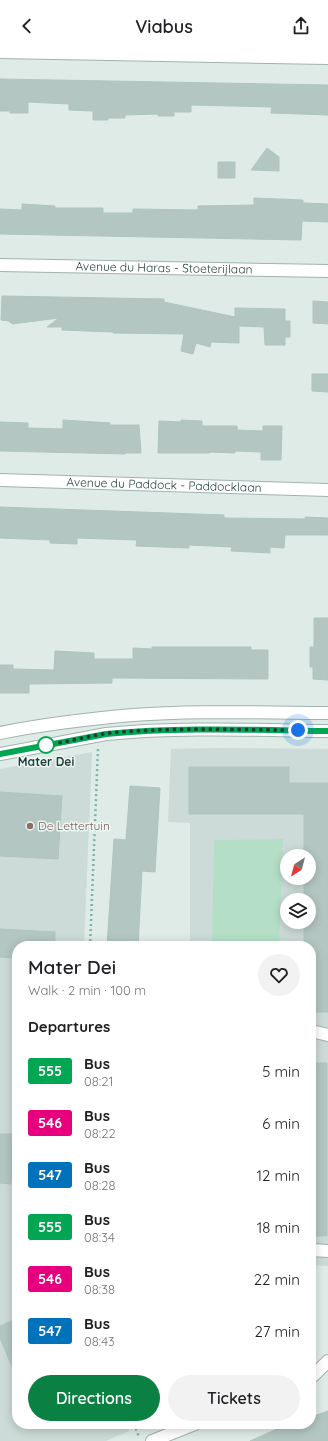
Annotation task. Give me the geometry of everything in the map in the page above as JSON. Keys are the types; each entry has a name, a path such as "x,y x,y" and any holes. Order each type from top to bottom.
{"street":[{"path":"0,52 328,58"},
{"name":"Avenue du Haras - Stoeterijlaan","path":"0,265 328,271"},
{"name":"Avenue du Paddock - Paddocklaan","path":"0,480 328,490"},
{"path":"0,733 33,726 134,715 187,713 328,713"},
{"path":"0,754 99,735 123,732 195,729 328,731"},
{"path":"316,1032 328,1034"},
{"path":"316,1250 328,1251"},
{"path":"316,1372 328,1361"},
{"path":"316,1376 328,1376"},
{"path":"152,1441 168,1429"}],"path":[{"path":"90,941 99,735"},
{"path":"136,1429 140,1441"}],"shaded area":[{"path":"171,749 328,749 328,1266 316,1265 316,941 190,941 190,823 168,822"},
{"path":"92,752 84,941 12,941 12,1429 128,1429 129,1431 106,1441 0,1441 0,769"}],"green space":[{"path":"283,839 283,849 280,849 280,885 281,885 279,941 212,941 214,840"}],"building":[{"path":"0,79 328,85 328,115 271,113 272,107 191,105 191,112 174,112 174,116 158,116 158,114 125,115 125,118 93,120 93,111 69,110 69,104 28,102 28,113 10,113 10,111 0,111"},
{"path":"267,148 279,157 279,171 251,170"},
{"path":"218,162 235,162 235,178 218,178"},
{"path":"254,198 303,200 303,203 328,204 328,222 302,221 301,240 0,234 0,209 22,210 22,204 55,206 55,208 103,208 103,213 133,213 133,209 198,210 198,206 254,205"},
{"path":"2,296 164,299 164,302 235,317 235,308 285,309 285,321 290,321 290,337 285,337 285,345 265,345 264,327 239,326 239,343 211,342 210,347 196,343 193,354 181,351 184,334 113,333 62,330 62,327 47,327 59,318 12,324 9,321 1,320"},
{"path":"313,301 328,302 328,324 313,323"},
{"path":"312,374 328,374 328,392 312,391"},
{"path":"63,420 110,423 110,425 139,425 141,453 125,454 0,451 0,422 28,423 28,428 63,429"},
{"path":"181,420 202,421 202,426 237,426 237,430 263,431 263,426 282,426 281,460 261,460 261,452 235,451 235,453 158,453 159,421 181,422"},
{"path":"0,507 224,515 224,518 328,518 328,535 285,535 284,548 270,547 270,553 231,551 232,547 189,545 189,548 136,546 137,540 77,538 77,544 50,543 50,540 0,538"},
{"path":"314,618 328,618 328,680 313,679 313,667 310,667 310,647 314,647"},
{"path":"152,647 251,647 251,650 268,650 268,679 112,678 112,683 29,684 29,693 0,693 0,665 13,665 13,669 54,670 55,651 94,653 94,659 133,659 133,648 152,649"},
{"path":"189,767 289,767 289,783 328,783 328,1012 316,1012 316,941 304,941 304,929 316,929 316,893 304,893 304,885 316,885 316,849 304,849 304,814 189,814"},
{"path":"130,786 160,788 155,872 142,871 138,941 107,941 114,839 126,840"},
{"name":"De Lettertuin","path":"0,792 62,796 58,859 0,856"},
{"path":"0,929 55,932 55,941 12,941 12,958 0,957"},
{"path":"316,1063 327,1063 327,1236 316,1236"},
{"path":"0,1134 12,1134 11,1184 0,1183"},
{"path":"12,1321 12,1366 0,1338 0,1326"},
{"path":"328,1411 328,1441 250,1441 277,1429 316,1429 316,1415"}],"bus line":[{"name":"555","path":"0,754 123,732 195,729 328,731"}],"place":[{"name":"Mater Dei","path":"46,745"},
{"name":"De Lettertuin","path":"30,826"}],"route":[{"path":"46,745 123,732 195,729 298,730"}]}
